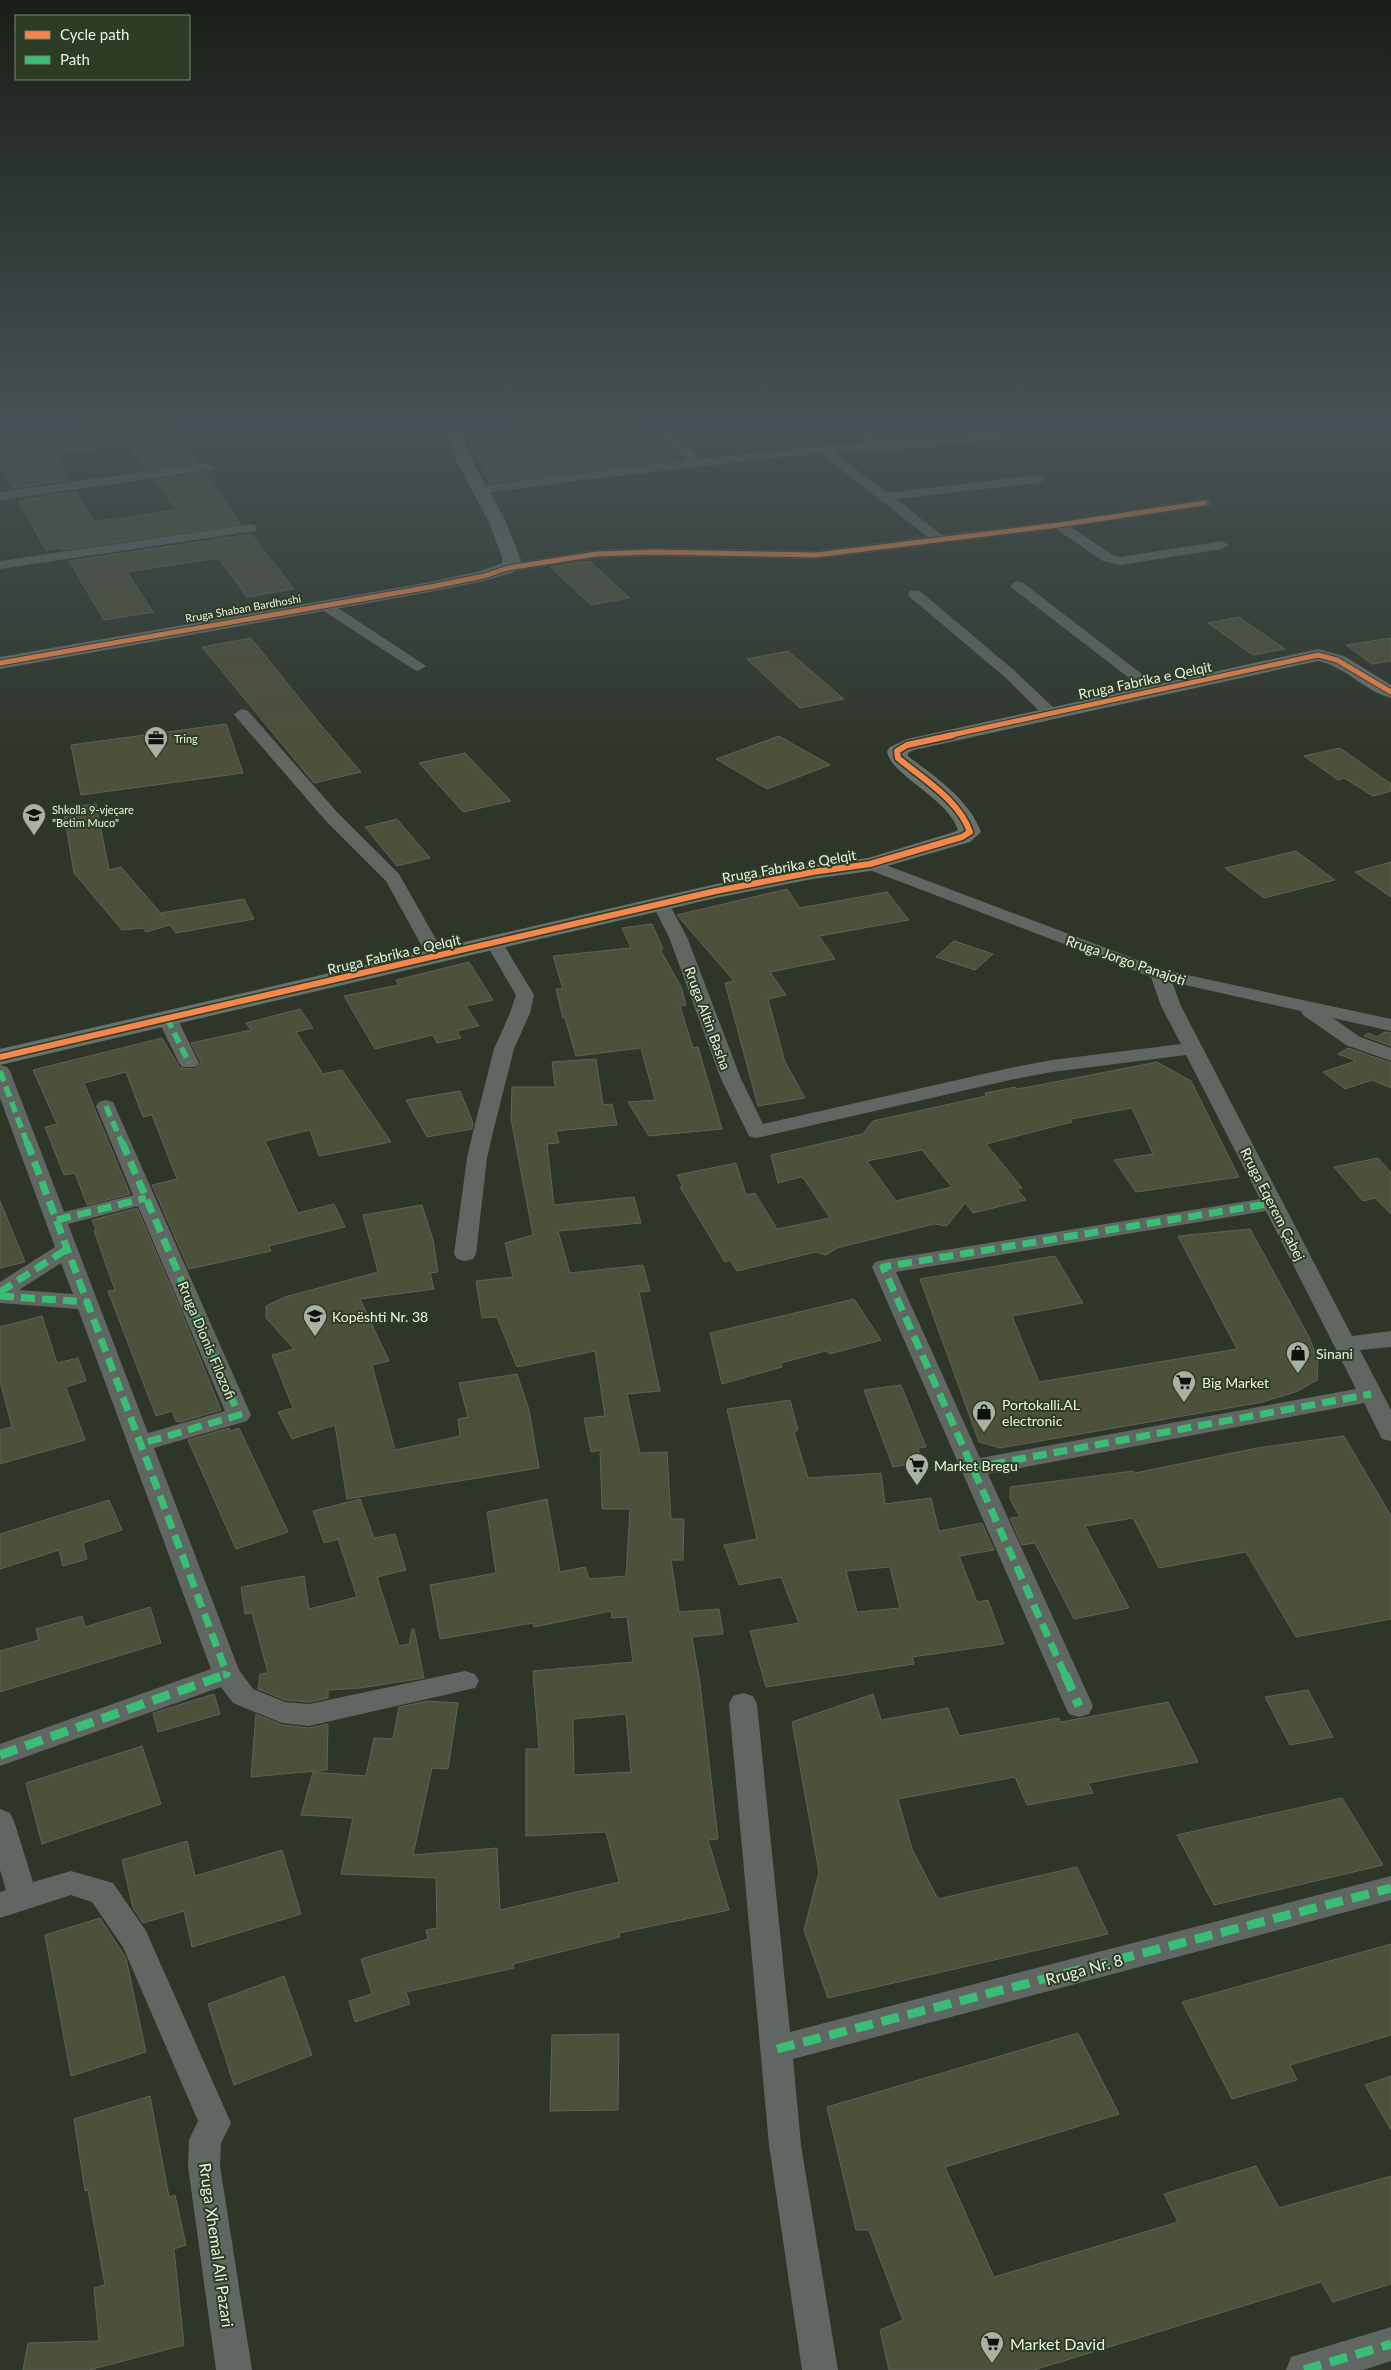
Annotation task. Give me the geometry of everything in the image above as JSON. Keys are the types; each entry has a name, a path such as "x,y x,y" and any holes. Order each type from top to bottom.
{"street":[{"path":"0,565 205,535"},
{"path":"502,535 512,560 508,568"},
{"path":"933,535 942,541"},
{"name":"Rruga Shaban Bardhoshi","path":"0,663 484,576 508,568 596,554 653,552 816,556 989,535"},
{"path":"1074,535 1108,558 1120,561 1222,544"},
{"path":"1017,585 1112,656 1155,691"},
{"path":"915,594 1012,675 1051,714"},
{"path":"324,605 418,666"},
{"name":"Rruga Fabrika e Qelqit","path":"0,1056 494,944 661,904 778,879 870,864 962,837 970,832 969,824 956,808 898,758 897,751 901,748 1318,656 1333,659 1376,686 1391,692"},
{"path":"242,714 331,816 393,878 437,957"},
{"name":"Rruga Jorgo Panajoti","path":"870,864 1159,974 1391,1025"},
{"name":"Rruga Altin Basha","path":"661,904 678,936 731,1079 756,1132 1035,1069 1193,1048"},
{"path":"465,1254 477,1158 504,1049 520,1013 524,995 512,970 494,944"},
{"name":"Rruga Eqerem Çabej","path":"1159,974 1171,1006 1391,1433"},
{"path":"1302,1006 1353,1041 1391,1055"},
{"path":"167,1018 189,1063"},
{"path":"0,1071 227,1674 242,1696 282,1712 309,1715 466,1680"},
{"name":"Rruga Dionis Filozofi","path":"106,1106 239,1415 140,1444"},
{"path":"56,1220 146,1198"},
{"path":"1079,1706 971,1468 883,1267 1273,1203"},
{"path":"0,1292 67,1249"},
{"path":"0,1296 87,1302"},
{"path":"1345,1344 1391,1339"},
{"path":"971,1468 1371,1394"},
{"path":"0,1755 227,1674"},
{"path":"743,1704 785,2146 820,2370"},
{"path":"0,1821 11,1901"},
{"name":"Rruga Xhemal Ali Pazari","path":"11,1901 71,1883 102,1892 136,1940 214,2123 205,2140 204,2166 234,2370"},
{"name":"Rruga Nr. 8","path":"777,2049 1391,1888"},
{"path":"1304,2370 1391,2344"}],"building":[{"path":"37,535 168,535 63,550 61,548 46,550"},
{"path":"251,535 294,589 247,597 218,558 127,572 153,612 104,620 69,561"},
{"path":"589,561 630,598 591,605 550,567"},
{"path":"1239,617 1285,649 1253,655 1208,623"},
{"path":"251,638 361,772 314,783 202,647"},
{"path":"1391,638 1391,661 1372,664 1346,645"},
{"path":"788,651 844,699 800,708 747,659"},
{"name":"Tring","path":"226,724 243,773 81,795 71,745"},
{"path":"779,736 830,765 767,789 716,759"},
{"path":"1340,748 1391,784 1391,791 1373,796 1344,778 1338,780 1304,756"},
{"path":"465,753 511,801 463,812 419,763"},
{"path":"96,804 109,870 121,867 164,917 161,913 244,899 254,919 176,933 170,925 146,932 143,928 122,930 74,873 63,808"},
{"path":"397,819 430,858 397,866 365,827"},
{"path":"1296,851 1335,880 1264,898 1225,868"},
{"path":"1391,862 1391,897 1355,872"},
{"path":"787,889 800,908 887,892 909,920 819,936 835,959 770,972 786,995 768,999 785,1062 805,1098 758,1106 725,983 734,981 677,915"},
{"path":"652,924 663,949 660,949 681,987 686,1005 680,1006 693,1048 698,1047 722,1129 649,1136 628,1102 655,1100 641,1048 576,1056 565,1018 563,1018 556,989 563,989 553,956 631,948 622,928"},
{"path":"954,941 993,954 975,970 936,957"},
{"path":"469,962 493,1000 466,1006 479,1026 457,1031 461,1038 437,1043 433,1035 375,1049 344,996 399,985 396,980"},
{"path":"300,1009 313,1028 296,1032 323,1074 342,1070 391,1142 319,1156 310,1130 265,1141 298,1213 334,1204 345,1227 269,1246 271,1251 189,1269 152,1185 177,1179 152,1115 143,1117 126,1072 84,1083 130,1194 87,1205 75,1173 64,1175 45,1127 57,1124 33,1070 162,1038 180,1068 196,1069 201,1062 191,1043 251,1030 246,1023"},
{"path":"1385,1032 1391,1033 1391,1046 1364,1036 1369,1033 1377,1037"},
{"path":"1348,1048 1391,1063 1391,1088 1372,1080 1345,1089 1323,1072 1356,1061 1338,1054"},
{"path":"596,1059 603,1105 612,1104 617,1125 556,1131 559,1143 547,1144 554,1205 634,1197 641,1223 558,1231 570,1273 643,1265 650,1291 639,1292 660,1391 627,1394 640,1453 667,1452 671,1519 684,1519 683,1560 671,1560 679,1612 719,1609 723,1634 692,1637 700,1683 718,1839 708,1840 729,1910 619,1933 620,1937 513,1964 514,1968 406,1992 410,2004 355,2022 349,2001 372,1994 361,1959 428,1939 426,1930 437,1928 436,1878 341,1874 353,1818 301,1815 313,1772 366,1776 374,1738 393,1739 399,1707 428,1701 458,1703 448,1769 432,1768 413,1855 497,1848 500,1910 619,1882 606,1832 526,1836 526,1749 539,1749 533,1671 633,1662 627,1617 612,1618 611,1611 534,1627 533,1623 440,1639 430,1585 496,1573 487,1512 547,1499 560,1572 585,1567 589,1579 626,1576 630,1509 602,1509 600,1450 591,1452 584,1418 605,1416 595,1351 517,1367 497,1317 482,1318 476,1281 513,1277 505,1243 533,1235 511,1119 512,1087 555,1087 552,1062","holes":["626,1714 631,1772 574,1775 573,1719"]},
{"path":"1157,1062 1191,1081 1239,1177 1136,1192 1114,1160 1153,1154 1132,1108 1071,1119 1072,1122 986,1144 1022,1188 1017,1189 1026,1200 973,1213 965,1203 947,1226 934,1224 837,1248 826,1255 816,1252 737,1271 730,1260 725,1262 680,1187 683,1187 677,1175 736,1163 746,1195 755,1193 777,1229 830,1218 804,1179 801,1177 778,1183 771,1155 863,1134 873,1121 986,1096 985,1093 1015,1087 1017,1089","holes":["922,1150 952,1187 896,1201 867,1161"]},
{"path":"460,1091 473,1123 472,1129 427,1137 406,1100"},
{"path":"1378,1158 1391,1173 1391,1214 1375,1198 1363,1201 1334,1167"},
{"path":"0,1201 25,1262 0,1268"},
{"path":"422,1205 433,1240 438,1272 430,1273 434,1289 360,1299 389,1361 372,1365 395,1450 460,1436 458,1419 468,1417 459,1383 517,1374 529,1410 539,1468 347,1499 335,1425 292,1439 278,1412 293,1408 272,1355 294,1349 266,1318 266,1306 285,1297 378,1272 363,1215"},
{"path":"137,1208 221,1410 180,1422 176,1421 172,1411 156,1416 108,1291 115,1290 94,1231 96,1230 92,1220"},
{"path":"1250,1229 1309,1337 1318,1360 1317,1380 1298,1391 1263,1402 1000,1448 979,1442 920,1279 1055,1256 1083,1303 1012,1316 1039,1382 1237,1349 1178,1236"},
{"path":"854,1299 881,1340 830,1354 826,1351 781,1363 782,1367 722,1384 710,1333"},
{"path":"42,1316 57,1363 78,1358 86,1381 66,1387 85,1440 0,1464 0,1430 12,1427 0,1381 0,1327"},
{"path":"901,1385 926,1447 918,1448 922,1462 893,1467 864,1390"},
{"path":"790,1400 798,1430 794,1432 808,1478 881,1473 885,1504 931,1498 939,1531 982,1523 994,1550 959,1556 977,1602 988,1600 1004,1644 912,1657 914,1664 766,1687 750,1631 799,1623 781,1577 739,1585 724,1545 757,1539 727,1409","holes":["890,1567 900,1608 857,1612 846,1571"]},
{"path":"229,1428 230,1431 239,1428 288,1532 236,1549 188,1440"},
{"path":"1344,1436 1391,1516 1391,1619 1296,1637 1246,1552 1159,1568 1133,1518 1085,1526 1129,1608 1074,1619 1035,1543 1022,1545 1010,1518 1020,1517 1010,1499 1010,1487 1133,1471 1135,1473 1257,1448"},
{"path":"360,1499 374,1538 395,1534 406,1570 377,1577 399,1646 409,1644 412,1629 414,1629 424,1678 360,1688 328,1690 328,1698 309,1702 285,1700 258,1689 260,1674 268,1673 252,1613 245,1614 241,1587 304,1576 309,1609 357,1597 338,1539 324,1543 313,1511"},
{"path":"109,1500 122,1530 83,1543 87,1559 63,1566 59,1550 0,1569 0,1534"},
{"path":"150,1607 161,1643 0,1692 0,1651 39,1640 36,1629 82,1616 85,1627"},
{"path":"1308,1690 1333,1737 1290,1745 1265,1697"},
{"path":"214,1694 220,1714 158,1732 153,1713"},
{"path":"873,1694 881,1720 948,1708 959,1736 1059,1718 1061,1722 1168,1702 1198,1762 1088,1783 1093,1793 1027,1805 1015,1777 898,1799 912,1849 938,1899 1077,1867 1108,1934 828,1998 804,1930 819,1872 792,1722"},
{"path":"256,1714 282,1725 309,1728 328,1724 327,1770 251,1777"},
{"path":"142,1746 161,1804 42,1844 26,1783"},
{"path":"1342,1798 1383,1865 1214,1905 1177,1835"},
{"path":"187,1841 195,1876 282,1850 301,1914 192,1947 184,1911 143,1923 133,1908 122,1860"},
{"path":"100,1918 126,1958 146,2052 71,2076 45,1935"},
{"path":"1391,1944 1391,2035 1290,2065 1297,2080 1232,2099 1182,2002"},
{"path":"284,1976 312,2055 234,2085 208,2004"},
{"path":"1078,2033 1119,2114 945,2167 994,2277 1178,2222 1164,2194 1256,2166 1279,2208 1391,2176 1391,2284 1333,2302 1321,2282 1034,2370 889,2370 880,2330 903,2320 869,2230 856,2230 827,2107"},
{"path":"619,2034 618,2110 550,2111 552,2035"},
{"path":"1391,2076 1391,2130 1365,2085"},
{"path":"150,2096 169,2197 175,2195 186,2245 174,2249 184,2345 89,2370 23,2370 28,2343 99,2341 94,2288 105,2285 88,2190 85,2191 74,2119"}],"marked path":[{"path":"167,1018 189,1063"},
{"path":"0,1071 227,1674 0,1755"},
{"path":"106,1106 239,1415 140,1444"},
{"path":"57,1220 146,1198"},
{"path":"1079,1706 883,1267 1273,1203"},
{"path":"0,1292 67,1249"},
{"path":"0,1296 87,1302"},
{"path":"971,1468 1371,1394"},
{"path":"777,2049 1391,1888"},
{"path":"1304,2370 1391,2344"}],"cycle path":[{"path":"0,663 430,587 484,576 508,568 596,554 653,552 816,555 981,535"},
{"path":"0,1057 716,891 813,872 870,864 962,837 970,832 967,823 951,803 898,758 897,751 907,745 1318,655 1337,660 1372,683 1391,692"}],"place":[{"name":"Tring","path":"156,759"},
{"name":"Shkolla 9-vjeçare \"Betim Muco\"","path":"34,836"},
{"name":"Kopështi Nr. 38","path":"315,1337"},
{"name":"Sinani","path":"1298,1374"},
{"name":"Big Market","path":"1184,1403"},
{"name":"Portokalli.AL electronic","path":"984,1433"},
{"name":"Market Bregu","path":"917,1486"},
{"name":"Market David","path":"992,2364"}]}
